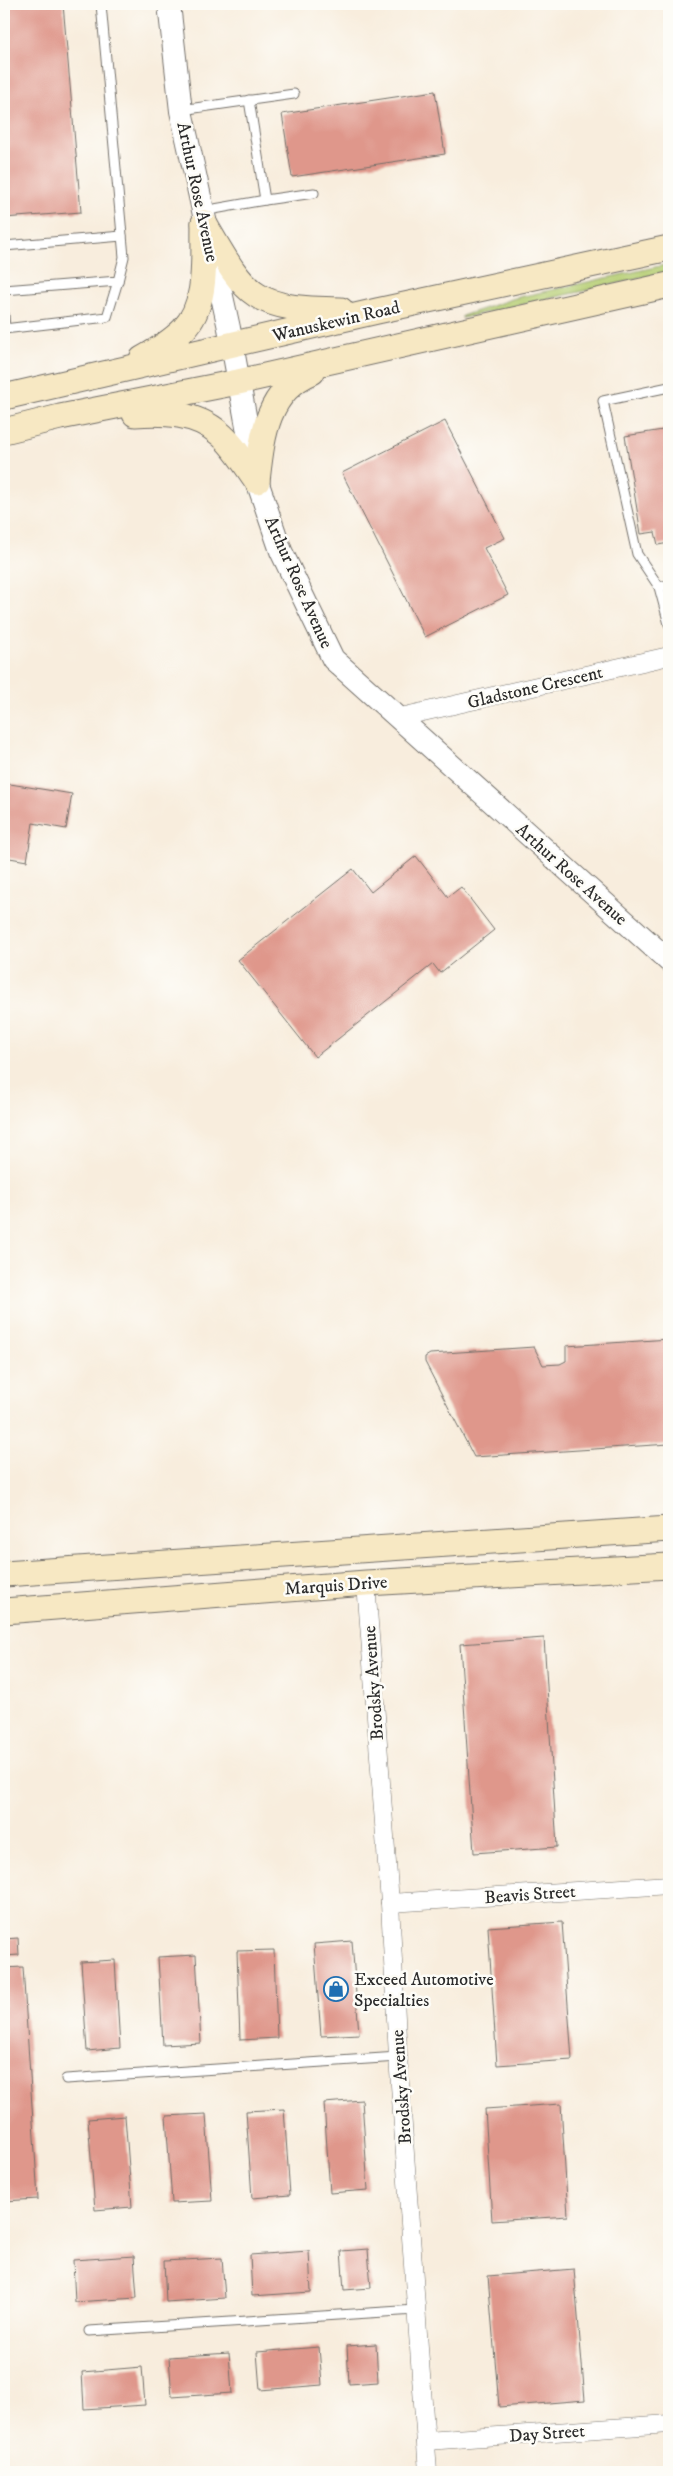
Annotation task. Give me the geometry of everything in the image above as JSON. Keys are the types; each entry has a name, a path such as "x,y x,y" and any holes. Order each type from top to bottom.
{"main road":[{"path":"203,217 233,272 256,296 277,306 301,310 377,310"},
{"path":"125,370 166,344 184,329 192,317 199,301 202,279 203,217"},
{"name":"Wanuskewin Road","path":"4,397 377,310 669,248"},
{"path":"4,431 60,417 238,382 669,285"},
{"path":"257,481 267,419 284,390 303,376 350,356"},
{"path":"60,417 172,413 193,418 220,433 257,481"},
{"name":"Marquis Drive","path":"4,1574 669,1529"},
{"name":"Marquis Drive","path":"4,1610 366,1583 669,1566"}],"street":[{"name":"Arthur Rose Avenue","path":"169,4 181,110 203,217 233,345 238,382 257,481 281,551 333,659 401,717 669,961"},
{"name":"Gladstone Crescent","path":"401,717 669,656"},
{"name":"Brodsky Avenue","path":"366,1583 390,1903 398,2057 428,2472"},
{"name":"Beavis Street","path":"390,1903 669,1884"},
{"name":"Day Street","path":"426,2441 669,2424"}],"lane":[{"path":"4,314 5,329 107,317 124,258 101,4"},
{"path":"181,110 294,94"},
{"path":"250,100 265,200"},
{"path":"203,217 265,200 314,193"},
{"path":"4,246 122,236"},
{"path":"4,290 118,281"},
{"path":"669,387 603,401 637,554 659,587 669,624"},
{"path":"659,587 669,585"},
{"path":"66,2079 398,2057"},
{"path":"89,2331 416,2310"}],"green space":[{"path":"669,264 669,272 462,318 462,316 515,298"}],"building":[{"path":"4,4 63,4 81,212 4,218"},
{"path":"435,91 445,154 292,177 282,114"},
{"path":"445,421 505,538 484,548 508,595 425,637 342,473"},
{"path":"669,429 669,543 658,545 655,532 641,534 625,436"},
{"path":"4,783 72,794 66,829 33,823 27,861 4,857"},
{"path":"416,856 448,897 461,887 494,930 440,973 433,964 315,1057 238,960 353,869 371,892"},
{"path":"669,1339 669,1444 474,1457 425,1362 425,1357 430,1354 534,1347 543,1365 560,1364 566,1361 566,1346"},
{"path":"544,1638 557,1847 474,1853 460,1644"},
{"path":"562,1922 572,2060 497,2065 488,1927"},
{"path":"18,1938 19,1955 4,1956 4,1939"},
{"name":"Exceed Automotive Specialties","path":"352,1941 359,2034 321,2036 314,1944"},
{"path":"274,1950 277,2038 240,2040 237,1951"},
{"path":"196,1955 201,2043 163,2045 158,1957"},
{"path":"115,1960 120,2048 87,2051 81,1962"},
{"path":"23,1967 38,2199 4,2201 4,1968"},
{"path":"362,2100 368,2190 330,2193 324,2103"},
{"path":"561,2104 568,2216 492,2221 485,2109"},
{"path":"284,2109 290,2195 252,2198 246,2111"},
{"path":"206,2114 212,2201 172,2203 166,2116"},
{"path":"125,2116 132,2207 95,2210 88,2119"},
{"path":"368,2249 371,2288 344,2290 341,2251"},
{"path":"309,2251 311,2292 252,2296 250,2255"},
{"path":"134,2256 137,2298 75,2302 73,2260"},
{"path":"222,2258 225,2298 166,2302 164,2261"},
{"path":"574,2269 585,2400 499,2407 488,2276"},
{"path":"376,2344 378,2382 349,2384 347,2346"},
{"path":"319,2347 322,2385 260,2390 257,2352"},
{"path":"229,2353 232,2393 172,2397 169,2357"},
{"path":"142,2367 145,2405 84,2409 82,2372"}],"place":[{"name":"Exceed Automotive Specialties","path":"336,1989"}]}
